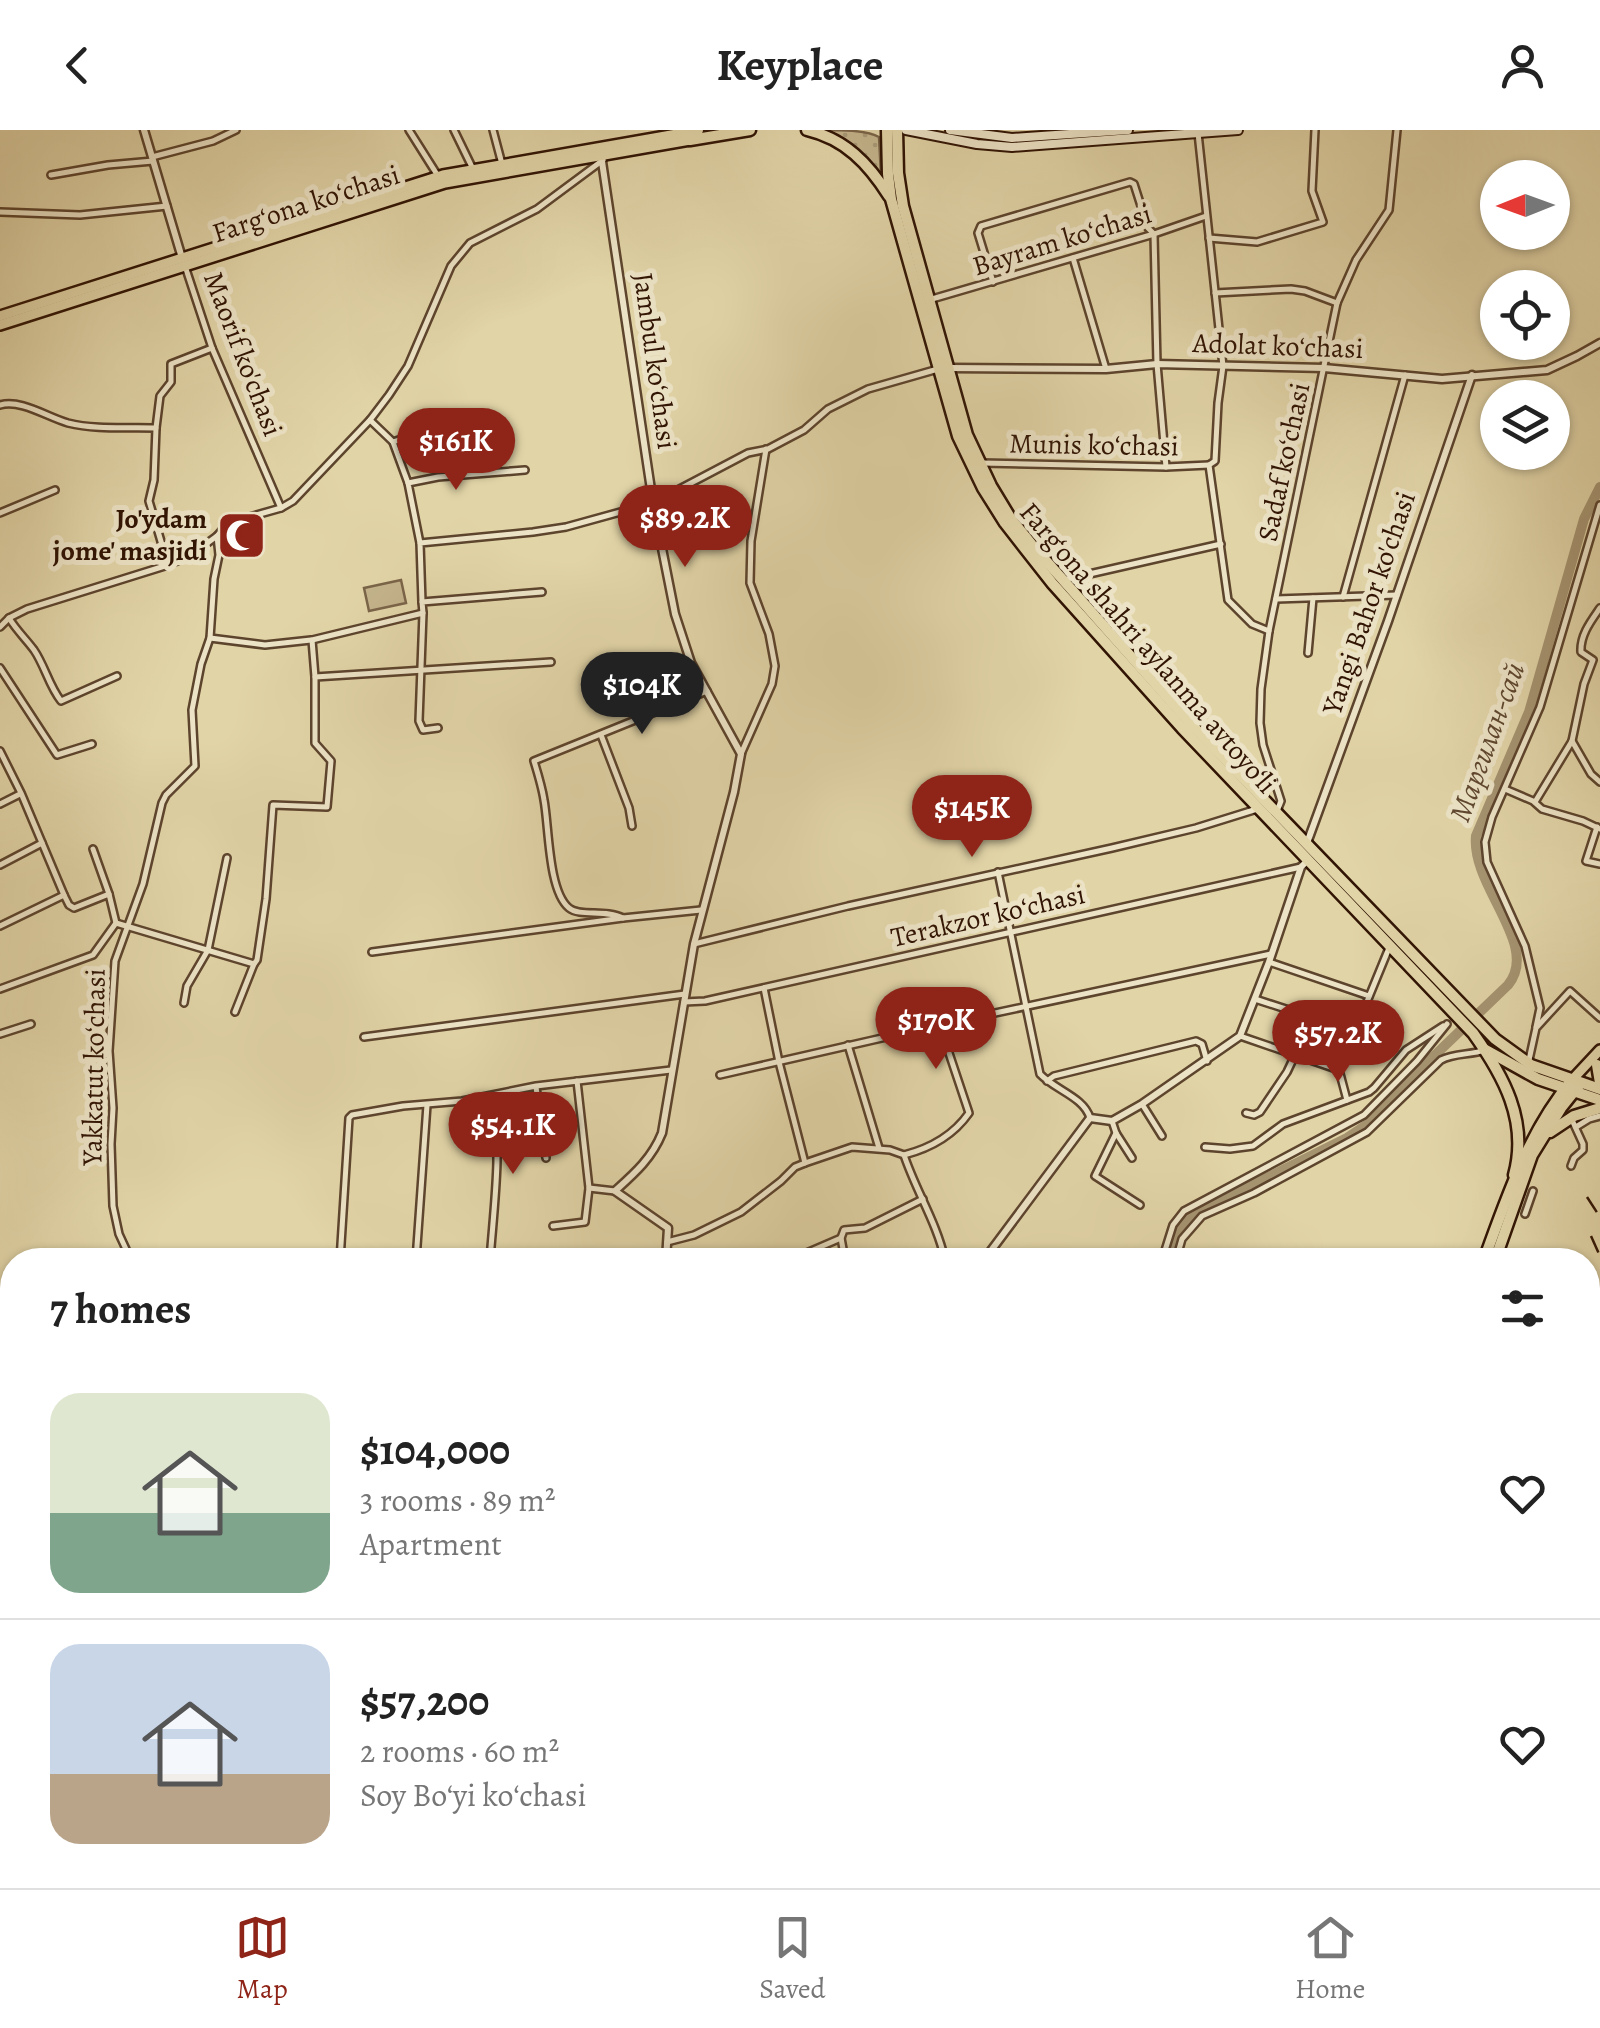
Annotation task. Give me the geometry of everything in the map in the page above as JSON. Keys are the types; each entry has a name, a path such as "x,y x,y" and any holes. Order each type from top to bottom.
{"highway":[{"name":"Fargʻona koʻchasi","path":"692,134 750,130"},
{"path":"807,130 834,139 855,152 891,199"},
{"name":"Farg‘ona shahri aylanma avtoyo‘li","path":"887,130 891,199 943,368 979,463 1011,519 1304,864 1463,1014"},
{"name":"Farg‘ona shahri aylanma avtoyo‘li","path":"896,130 900,191 964,451 996,509 1052,583 1276,812 1463,1014"},
{"path":"1463,1014 1478,1030 1528,1063 1600,1100"},
{"path":"1478,1030 1506,1084 1516,1118 1518,1160 1488,1248"},
{"path":"1485,1050 1538,1079 1573,1086 1600,1086 1599,1064"},
{"path":"1499,1248 1538,1143 1573,1086"},
{"path":"1514,1175 1542,1123 1573,1086"},
{"path":"1538,1143 1556,1126 1600,1108"}],"main road":[{"path":"906,130 978,144 1012,146 1238,130"},
{"path":"950,130 1012,138 1128,130"},
{"name":"Fargʻona koʻchasi","path":"0,325 438,176 692,134"},
{"name":"Fargʻona koʻchasi","path":"0,316 445,183 602,158 692,134"},
{"path":"1573,1086 1600,1050"},
{"path":"1573,1086 1599,1064"}],"street":[{"name":"Maorif ko'chasi","path":"144,130 212,348 281,508"},
{"path":"51,175 153,159 236,130"},
{"path":"409,130 438,176"},
{"path":"454,130 473,168"},
{"path":"493,130 502,164"},
{"path":"1209,238 1257,242 1323,222 1312,191 1315,130"},
{"name":"Sadaf koʻchasi","path":"1276,812 1281,801 1260,724 1269,631 1337,303 1356,260 1389,210 1397,130"},
{"path":"1198,133 1223,366 1215,461 1209,465 1228,600 1252,624 1269,631"},
{"path":"0,626 9,618 191,555 228,523 281,508 304,492 370,420 408,366 451,266 470,243 537,209 602,158"},
{"name":"Jambul koʻchasi","path":"602,158 653,503 675,614 691,663 742,754"},
{"path":"993,282 979,228 1132,182 1148,228 1154,234 1157,364 1166,468"},
{"path":"0,212 80,214 167,206"},
{"name":"Bayram koʻchasi","path":"929,300 1206,216"},
{"path":"1073,258 1106,369"},
{"path":"1215,293 1291,289 1337,303"},
{"name":"Adolat koʻchasi","path":"943,368 1106,369 1157,364 1324,368 1442,379 1547,370 1600,342"},
{"path":"168,565 149,501 160,396 171,382 171,364 212,348"},
{"path":"420,543 566,527 653,503 748,453 766,449 804,430 828,410 868,388 943,368"},
{"path":"1344,597 1405,375"},
{"name":"Yangi Bahor ko'chasi","path":"1306,844 1472,376"},
{"path":"0,405 13,402 70,423 94,427 156,428"},
{"path":"370,420 393,442 408,483 420,543 420,727 426,731 438,728"},
{"path":"393,442 413,435 487,435"},
{"path":"616,1191 645,1164 662,1133 702,910 742,754 772,684 775,666 769,634 750,583 751,541 766,449"},
{"name":"Munis koʻchasi","path":"979,463 1166,468 1209,465"},
{"path":"408,483 526,470"},
{"path":"0,513 55,490"},
{"path":"1528,1063 1540,1008 1525,946 1484,852 1487,832 1540,707 1600,504"},
{"name":"Yakkatut koʻchasi","path":"125,1248 113,1206 110,1144 113,1108 109,1061 115,961 143,884 162,803 195,766 192,710 210,638 214,579 220,556 217,536"},
{"path":"1063,580 1221,544"},
{"path":"422,602 542,592"},
{"path":"1276,599 1397,595"},
{"path":"1308,653 1313,598"},
{"path":"1535,802 1572,741 1584,684 1597,663 1582,652 1581,646 1584,633 1600,608"},
{"path":"210,638 265,644 312,640 423,613"},
{"path":"9,618 37,654 61,702 117,676"},
{"path":"235,1012 257,960 273,805 328,808 331,762 314,743 312,640"},
{"path":"315,677 551,662"},
{"path":"0,668 57,755 92,744"},
{"path":"623,918 567,907 554,878 544,796 534,761 707,691"},
{"path":"601,735 632,826"},
{"path":"1572,741 1600,782"},
{"path":"0,751 69,904 74,908 109,894"},
{"path":"1505,789 1542,809 1599,828 1586,861 1600,864"},
{"path":"0,804 21,793"},
{"name":"Terakzor koʻchasi","path":"694,944 1146,840 1260,808"},
{"path":"0,865 42,844"},
{"path":"0,989 93,955 116,922 93,849"},
{"path":"184,1003 187,986 208,950 228,858"},
{"path":"1090,1118 1112,1121 1240,1036 1304,864"},
{"name":"Terakzor koʻchasi","path":"364,1037 684,998 705,1001 1304,864"},
{"path":"998,872 1040,1074 1085,1106 1090,1118"},
{"path":"0,926 64,895"},
{"path":"372,952 702,910"},
{"path":"116,922 254,964"},
{"path":"1347,1100 1339,1070 1390,944"},
{"path":"720,1075 1025,1006 1270,958 1369,996"},
{"path":"764,988 804,1163"},
{"path":"1536,1027 1570,990 1600,1018"},
{"path":"1254,999 1292,1012"},
{"path":"1206,1147 1253,1146 1284,1124 1374,1088 1406,1050 1463,1014"},
{"path":"1320,1019 1355,1032"},
{"path":"0,1034 32,1024"},
{"path":"1166,1248 1184,1210 1364,1115 1447,1024"},
{"path":"666,1242 694,1236 740,1212 804,1163 852,1147 904,1156 945,1138 969,1113 940,1025"},
{"path":"1240,1036 1339,1070"},
{"path":"1047,1081 1054,1076 1196,1041 1202,1044 1206,1060"},
{"path":"848,1045 880,1149"},
{"path":"1179,1248 1182,1239 1202,1216 1367,1132 1442,1060 1485,1050"},
{"path":"1246,1113 1260,1112 1295,1055"},
{"path":"341,1248 350,1118 356,1114 671,1070"},
{"path":"554,1226 586,1222 589,1188 577,1081"},
{"path":"536,1086 546,1158"},
{"path":"491,1248 498,1147 492,1096"},
{"path":"1142,1104 1162,1136"},
{"path":"417,1248 427,1105"},
{"path":"1571,1166 1583,1150 1573,1122 1600,1116"},
{"path":"993,1248 1090,1118"},
{"path":"1112,1121 1132,1158"},
{"path":"1116,1133 1095,1176 1140,1205"},
{"path":"904,1156 942,1248"},
{"path":"589,1188 616,1191 668,1228 666,1248"},
{"path":"1512,1210 1524,1217 1532,1191"},
{"path":"843,1248 844,1230 865,1228 924,1199"},
{"path":"818,1248 841,1238"}],"green space":[{"path":"823,130 879,137 881,176 855,149"},
{"path":"401,580 406,603 369,611 364,588"}],"waterway":[{"name":"Маргилан-сай","path":"1173,1248 1179,1229 1192,1215 1368,1124 1508,985 1516,969 1516,952 1477,855 1476,836 1529,712 1584,519 1600,487"}],"railway":[{"path":"1587,1197 1600,1217"},
{"path":"1591,1236 1596,1248"}],"place":[{"name":"Jo'ydam jome' masjidi","path":"242,535"}]}
